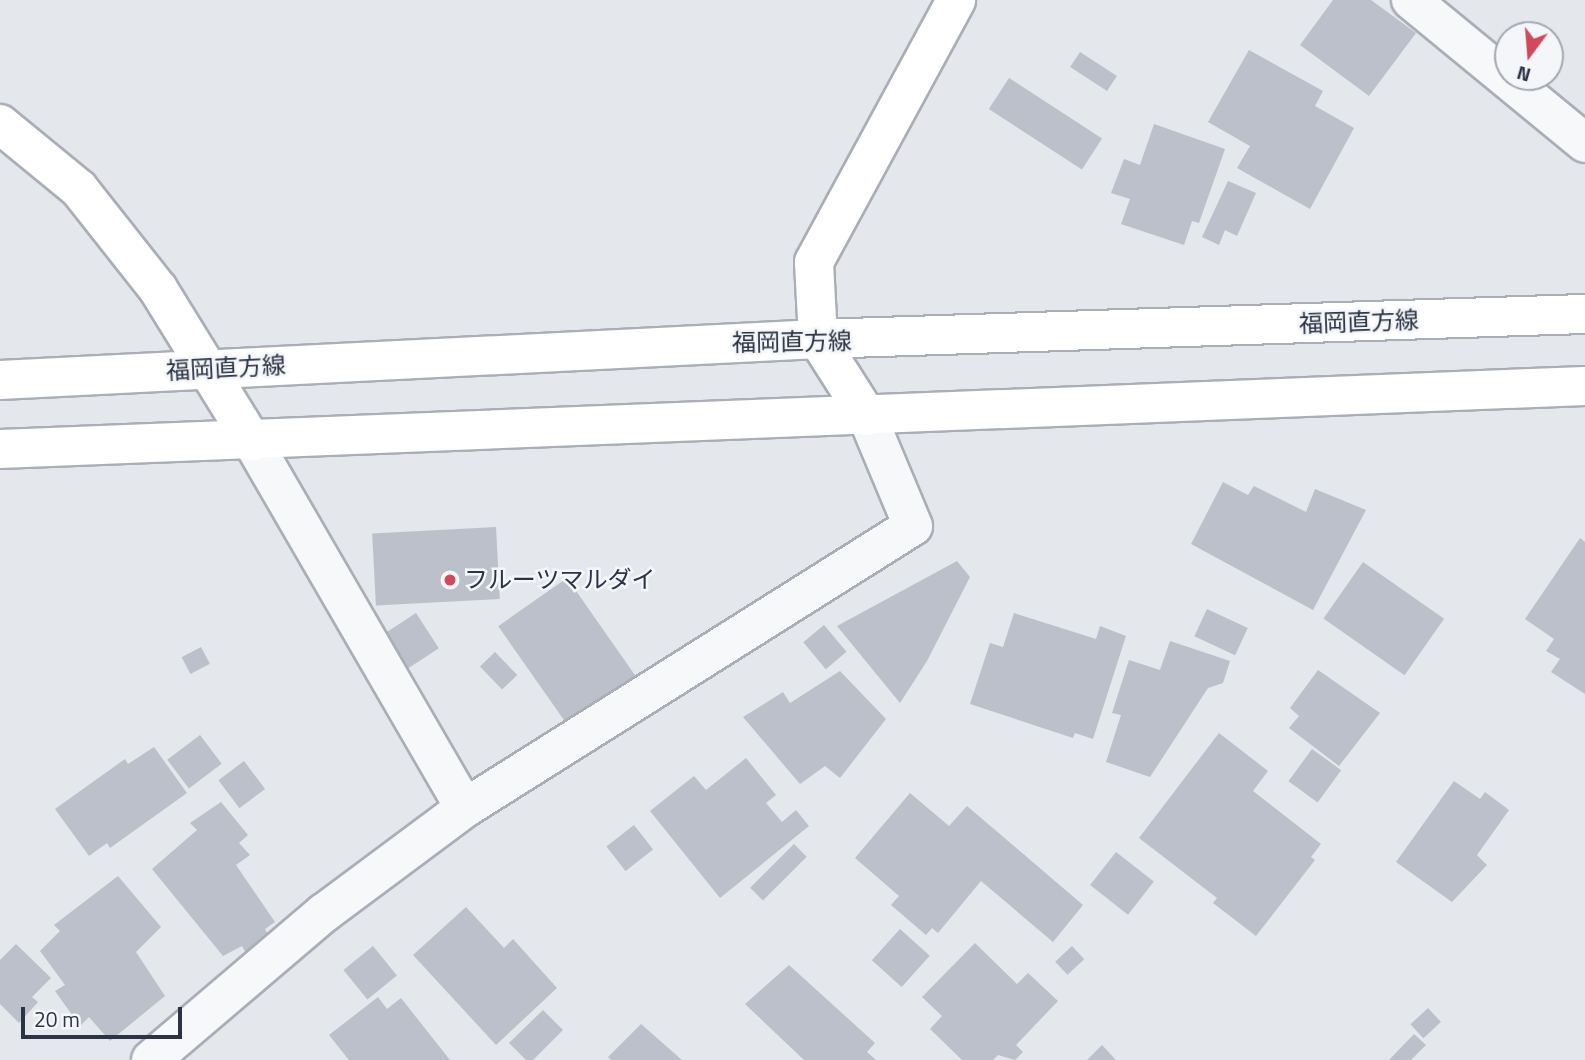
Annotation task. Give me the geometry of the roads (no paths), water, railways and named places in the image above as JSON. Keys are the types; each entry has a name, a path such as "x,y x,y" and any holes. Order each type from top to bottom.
{"main road":[{"path":"867,416 818,339 814,262 956,0"},
{"path":"0,124 79,189 158,289 253,441"},
{"name":"福岡直方線","path":"0,380 818,339 1585,314"},
{"path":"0,449 1585,386"}],"street":[{"path":"1411,0 1585,143"},
{"path":"151,1060 324,913 466,808 913,526 867,416"},
{"path":"253,441 466,808"}],"place":[{"name":"フルーツマルダイ","path":"450,580"}]}
